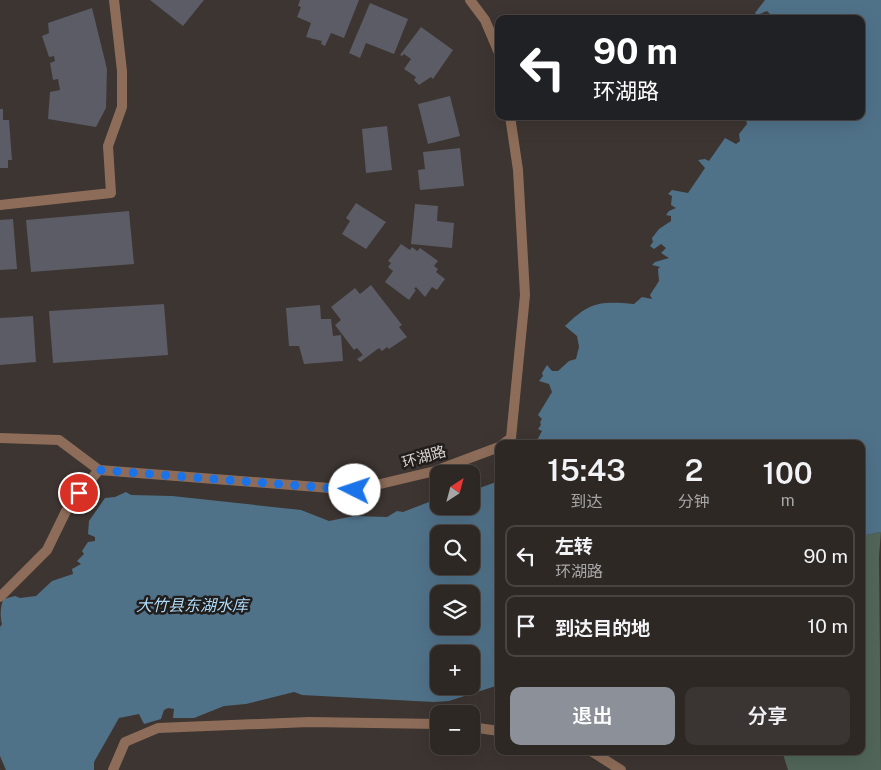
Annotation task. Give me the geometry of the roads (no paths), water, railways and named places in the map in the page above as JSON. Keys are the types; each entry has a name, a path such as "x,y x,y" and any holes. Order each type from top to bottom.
{"street":[{"path":"0,205 111,193 108,146 122,107 122,70 114,0"},
{"path":"470,0 485,20 495,43"},
{"path":"509,440 512,438 525,295 518,170 511,120"},
{"path":"0,438 59,440 99,470 69,505 48,550 0,597"},
{"name":"环湖路","path":"99,470 355,490 435,471 495,448"},
{"path":"113,770 125,742 158,728 309,722 430,724"},
{"path":"480,728 495,730"},
{"path":"597,755 621,770"}],"water":[{"path":"765,0 881,0 881,532 865,535 865,440 537,440 542,431 538,429 542,419 538,415 552,392 549,384 539,381 543,376 542,373 547,365 552,371 558,371 569,361 576,359 579,347 577,336 565,326 581,312 596,305 603,303 634,304 642,297 652,299 650,295 659,281 658,269 660,267 652,265 655,262 669,258 661,253 666,248 661,244 654,249 650,246 653,242 652,238 659,229 671,221 671,216 666,215 669,211 676,208 671,205 672,196 668,194 672,190 688,193 705,168 698,160 705,159 709,161 725,138 736,144 740,141 739,134 747,124 746,120 865,120 865,15 771,15 767,11 757,15 755,13"},
{"name":"大竹县东湖水库","path":"495,482 495,686 480,691 480,645 430,645 430,695 468,695 449,701 434,702 302,695 294,692 246,704 224,706 194,718 173,718 174,709 168,708 164,710 161,719 144,724 139,714 119,718 94,762 94,770 6,770 0,756 0,627 2,624 1,611 4,599 15,596 20,598 36,596 52,581 73,574 72,569 81,564 77,561 84,554 82,551 88,542 95,541 95,537 88,534 89,521 105,498 115,497 126,492 131,495 172,496 301,510 329,521 354,516 387,517 397,511 403,512 430,502 430,515 480,515 480,488"}]}
